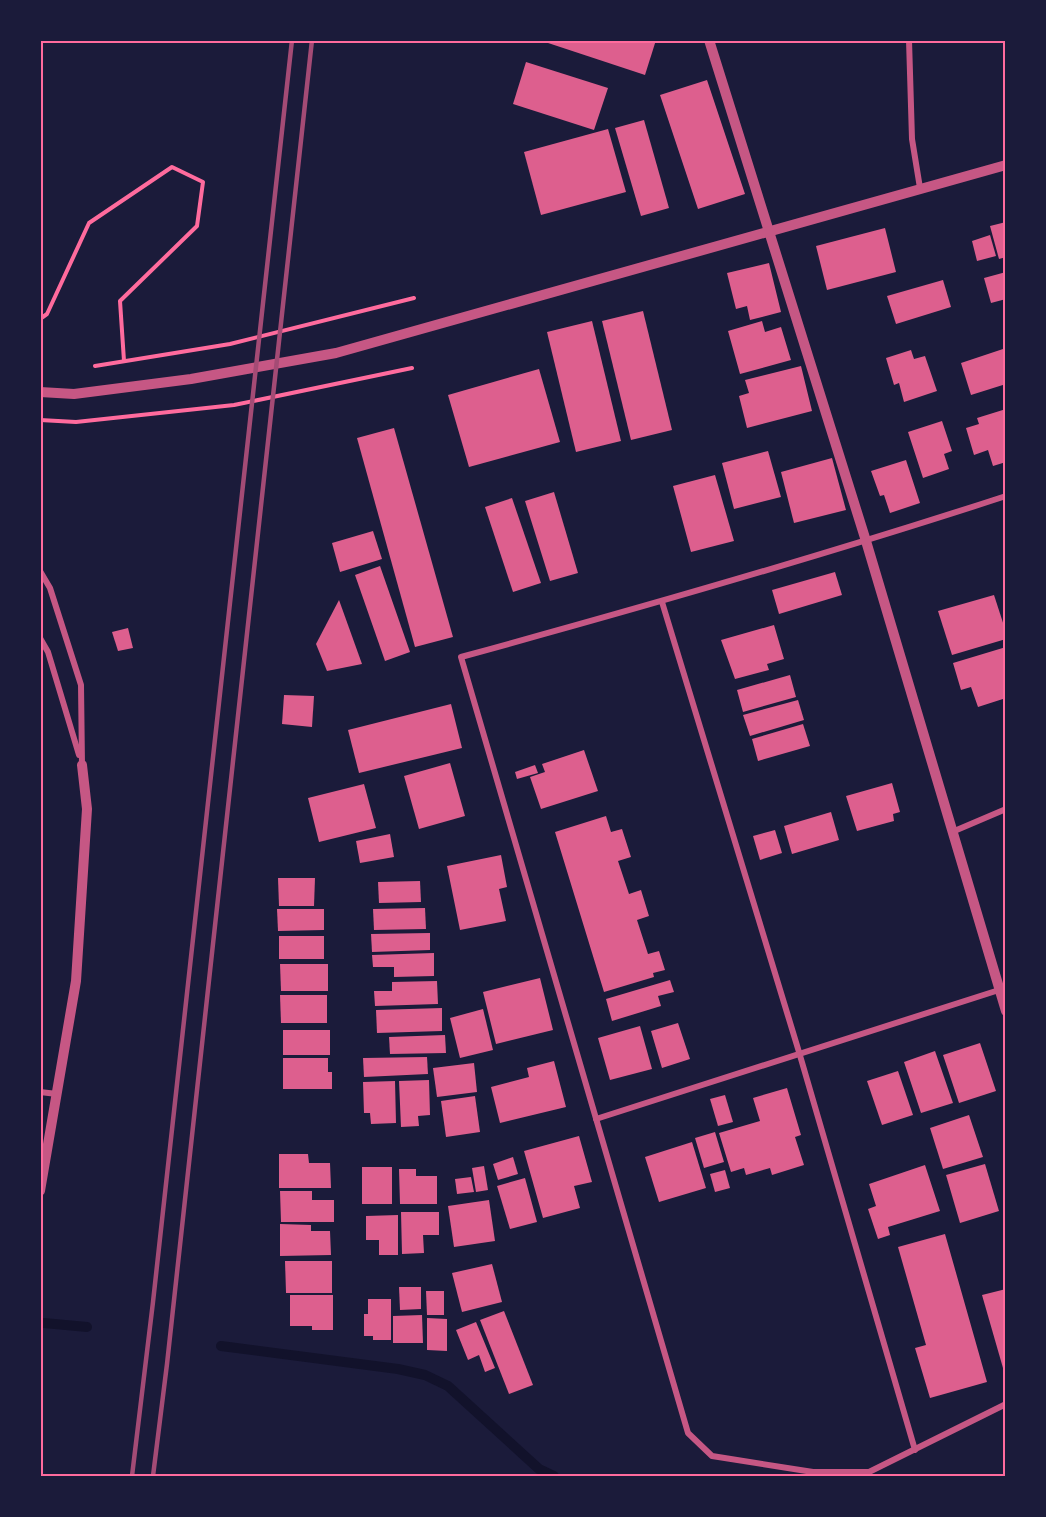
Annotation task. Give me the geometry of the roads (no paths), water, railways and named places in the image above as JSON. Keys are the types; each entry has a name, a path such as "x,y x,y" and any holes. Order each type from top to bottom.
{"street":[{"path":"709,40 1002,988 1005,1011"},
{"path":"909,40 912,139 920,189"},
{"path":"40,392 74,394 191,379 336,353 1005,165"},
{"path":"1005,496 866,542 662,602 461,657 688,1433 712,1456 813,1472 869,1472 1005,1404"},
{"path":"40,571 50,588 81,685 82,765 87,809 76,981 40,1191"},
{"path":"662,602 799,1052 915,1450"},
{"path":"40,638 48,652 82,765"},
{"path":"952,832 1005,809"},
{"path":"596,1119 1002,988"},
{"path":"40,1092 57,1094"}],"waterway":[{"path":"44,1323 87,1327"},
{"path":"221,1346 398,1369 425,1375 448,1386 539,1469 554,1476"}],"railway":[{"path":"132,1476 292,40"},
{"path":"153,1476 312,40"}]}
